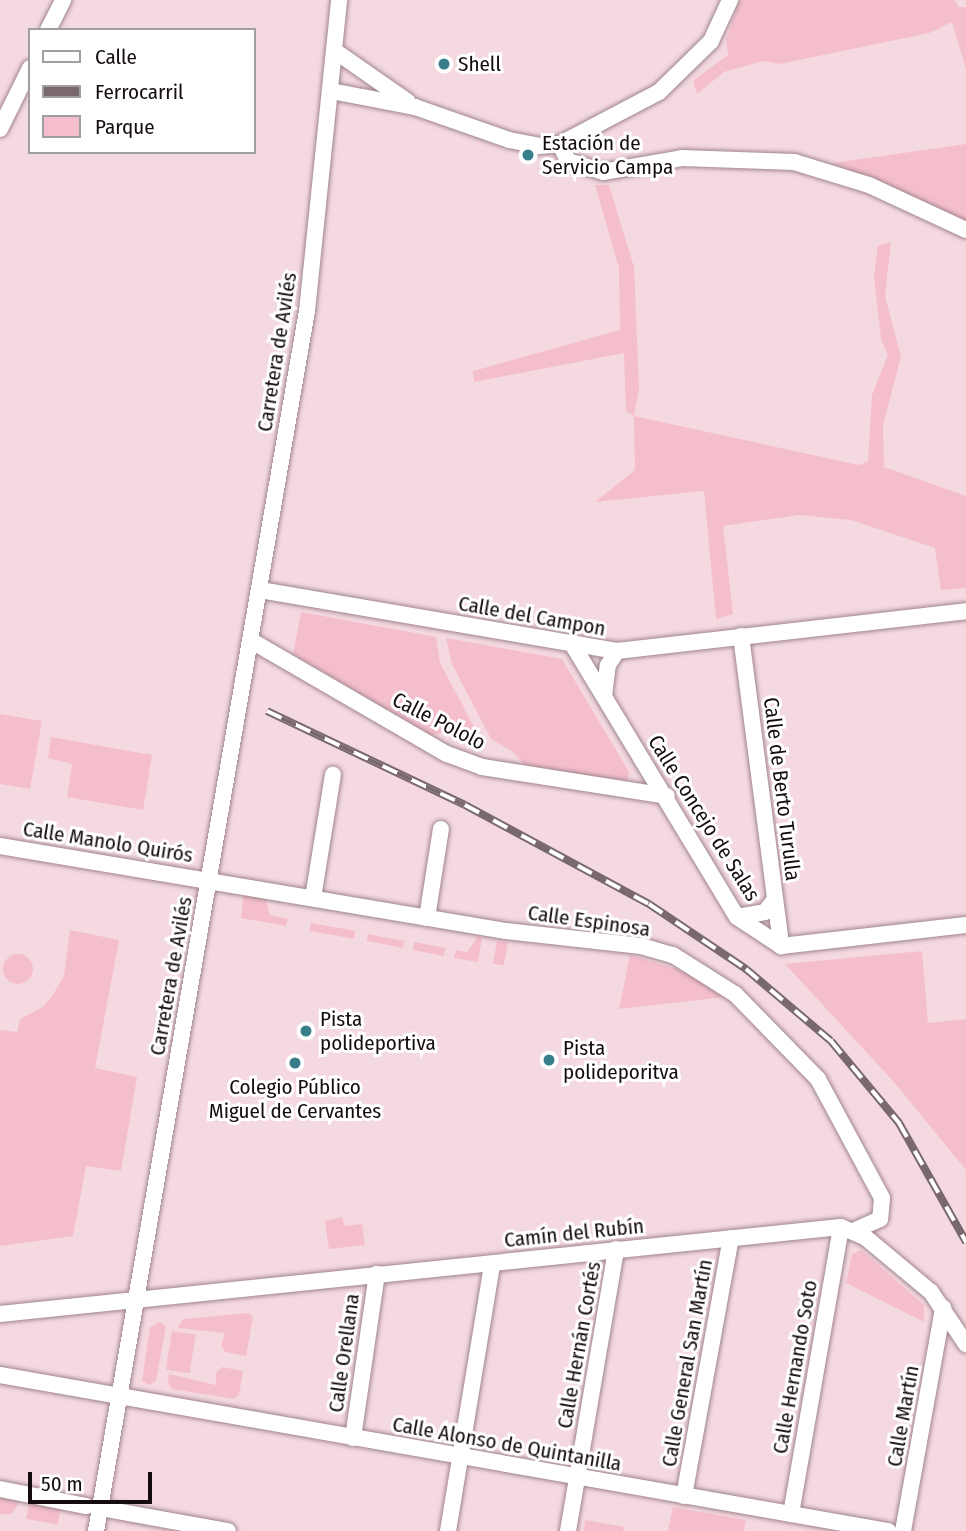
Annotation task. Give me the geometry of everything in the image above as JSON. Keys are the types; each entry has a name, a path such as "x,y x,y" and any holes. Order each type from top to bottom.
{"street":[{"path":"49,28 63,0"},
{"name":"Carretera de Avilés","path":"96,1531 93,1507 120,1398 307,311 339,0"},
{"path":"331,92 415,107 509,140 539,146 560,144 659,92 711,41 730,0"},
{"path":"335,51 415,107"},
{"path":"0,129 28,72"},
{"path":"560,144 568,160 603,172 682,158 794,162 869,185 966,230"},
{"name":"Calle del Campon","path":"260,590 574,647 617,651 966,611"},
{"name":"Calle de Berto Turulla","path":"741,636 781,946"},
{"name":"Calle Pololo","path":"250,640 447,754 471,763 519,776 667,796"},
{"name":"Calle Concejo de Salas","path":"574,647 667,796 737,917 781,946"},
{"path":"604,696 608,665 617,651"},
{"path":"313,898 333,775"},
{"path":"427,918 441,829"},
{"name":"Calle Manolo Quirós","path":"0,846 210,880"},
{"name":"Calle Espinosa","path":"210,880 427,918 640,946 673,956 735,994 771,1027 818,1079 882,1198 880,1219 848,1229"},
{"path":"737,917 765,912 775,899"},
{"path":"781,946 966,925"},
{"path":"848,1229 931,1292 966,1344"},
{"name":"Camín del Rubín","path":"0,1314 616,1249 848,1229"},
{"name":"Calle Hernando Soto","path":"791,1514 848,1229"},
{"name":"Calle General San Martín","path":"684,1496 731,1238"},
{"name":"Calle Hernán Cortés","path":"568,1531 616,1249"},
{"path":"448,1531 492,1264"},
{"name":"Calle Orellana","path":"353,1438 377,1274"},
{"name":"Calle Martín","path":"903,1531 943,1308"},
{"name":"Calle Alonso de Quintanilla","path":"0,1375 888,1531"},
{"path":"0,1489 228,1531"}],"green space":[{"path":"740,0 955,0 958,7 966,7 966,69 952,22 929,33 780,64 763,61 724,72 697,94 693,81 728,55 726,40"},
{"path":"966,144 966,222 833,163"},
{"path":"595,185 609,185 634,267 639,388 634,416 626,411 624,353 474,382 473,371 620,330 619,268"},
{"path":"891,242 885,296 901,357 883,425 884,467 966,496 966,588 941,590 935,548 851,520 799,515 723,526 733,614 716,619 704,491 595,502 635,470 634,416 859,465 868,461 872,395 888,355 881,339 874,277 878,246"},
{"path":"301,612 436,637 440,663 479,736 458,730 431,735 293,654"},
{"path":"446,638 562,659 629,772 628,780 528,769 512,751 491,739 452,664"},
{"path":"0,714 42,721 30,789 0,784"},
{"path":"51,737 152,755 143,810 67,797 72,764 48,758"},
{"path":"244,894 265,898 270,915 288,919 286,926 241,918"},
{"path":"311,923 355,931 354,939 310,931"},
{"path":"70,930 119,940 95,1068 137,1077 121,1171 86,1166 73,1236 0,1246 0,1030 17,1032 20,1019 43,1007 54,993 64,976"},
{"path":"368,934 404,941 403,948 367,941"},
{"path":"478,937 482,938 478,962 454,958 456,950 467,952"},
{"path":"497,941 508,943 504,966 493,964"},
{"path":"414,942 445,948 444,956 412,950"},
{"path":"922,951 928,1023 966,1019 966,1170 893,1081 785,964"},
{"path":"18,954 29,958 33,969 29,980 18,984 7,980 3,969 7,958"},
{"path":"630,955 690,973 725,997 619,1009"},
{"path":"342,1217 345,1226 362,1224 365,1245 329,1249 325,1221"},
{"path":"861,1250 924,1305 924,1322 846,1283 852,1254"},
{"path":"249,1313 253,1317 246,1356 225,1352 221,1345 225,1333 178,1328 183,1319"},
{"path":"160,1322 166,1326 156,1381 149,1385 142,1381 150,1327"},
{"path":"172,1331 196,1335 190,1373 166,1370"},
{"path":"222,1367 243,1371 239,1395 234,1399 172,1389 168,1383 169,1374 216,1385 216,1373"},
{"path":"0,1494 16,1498 18,1505 11,1514 0,1514"},
{"path":"30,1499 61,1505 58,1525 26,1519"},
{"path":"673,1507 746,1520 744,1531 668,1531"},
{"path":"585,1520 624,1527 623,1531 584,1531"}],"railway":[{"path":"267,711 465,805 649,904 746,969 831,1041 899,1123 966,1242"}],"place":[{"name":"Shell","path":"444,64"},
{"name":"Estación de Servicio Campa","path":"528,155"},
{"name":"Pista polideportiva","path":"306,1031"},
{"name":"Pista polideporitva","path":"549,1060"},
{"name":"Colegio Público Miguel de Cervantes","path":"295,1063"}]}
